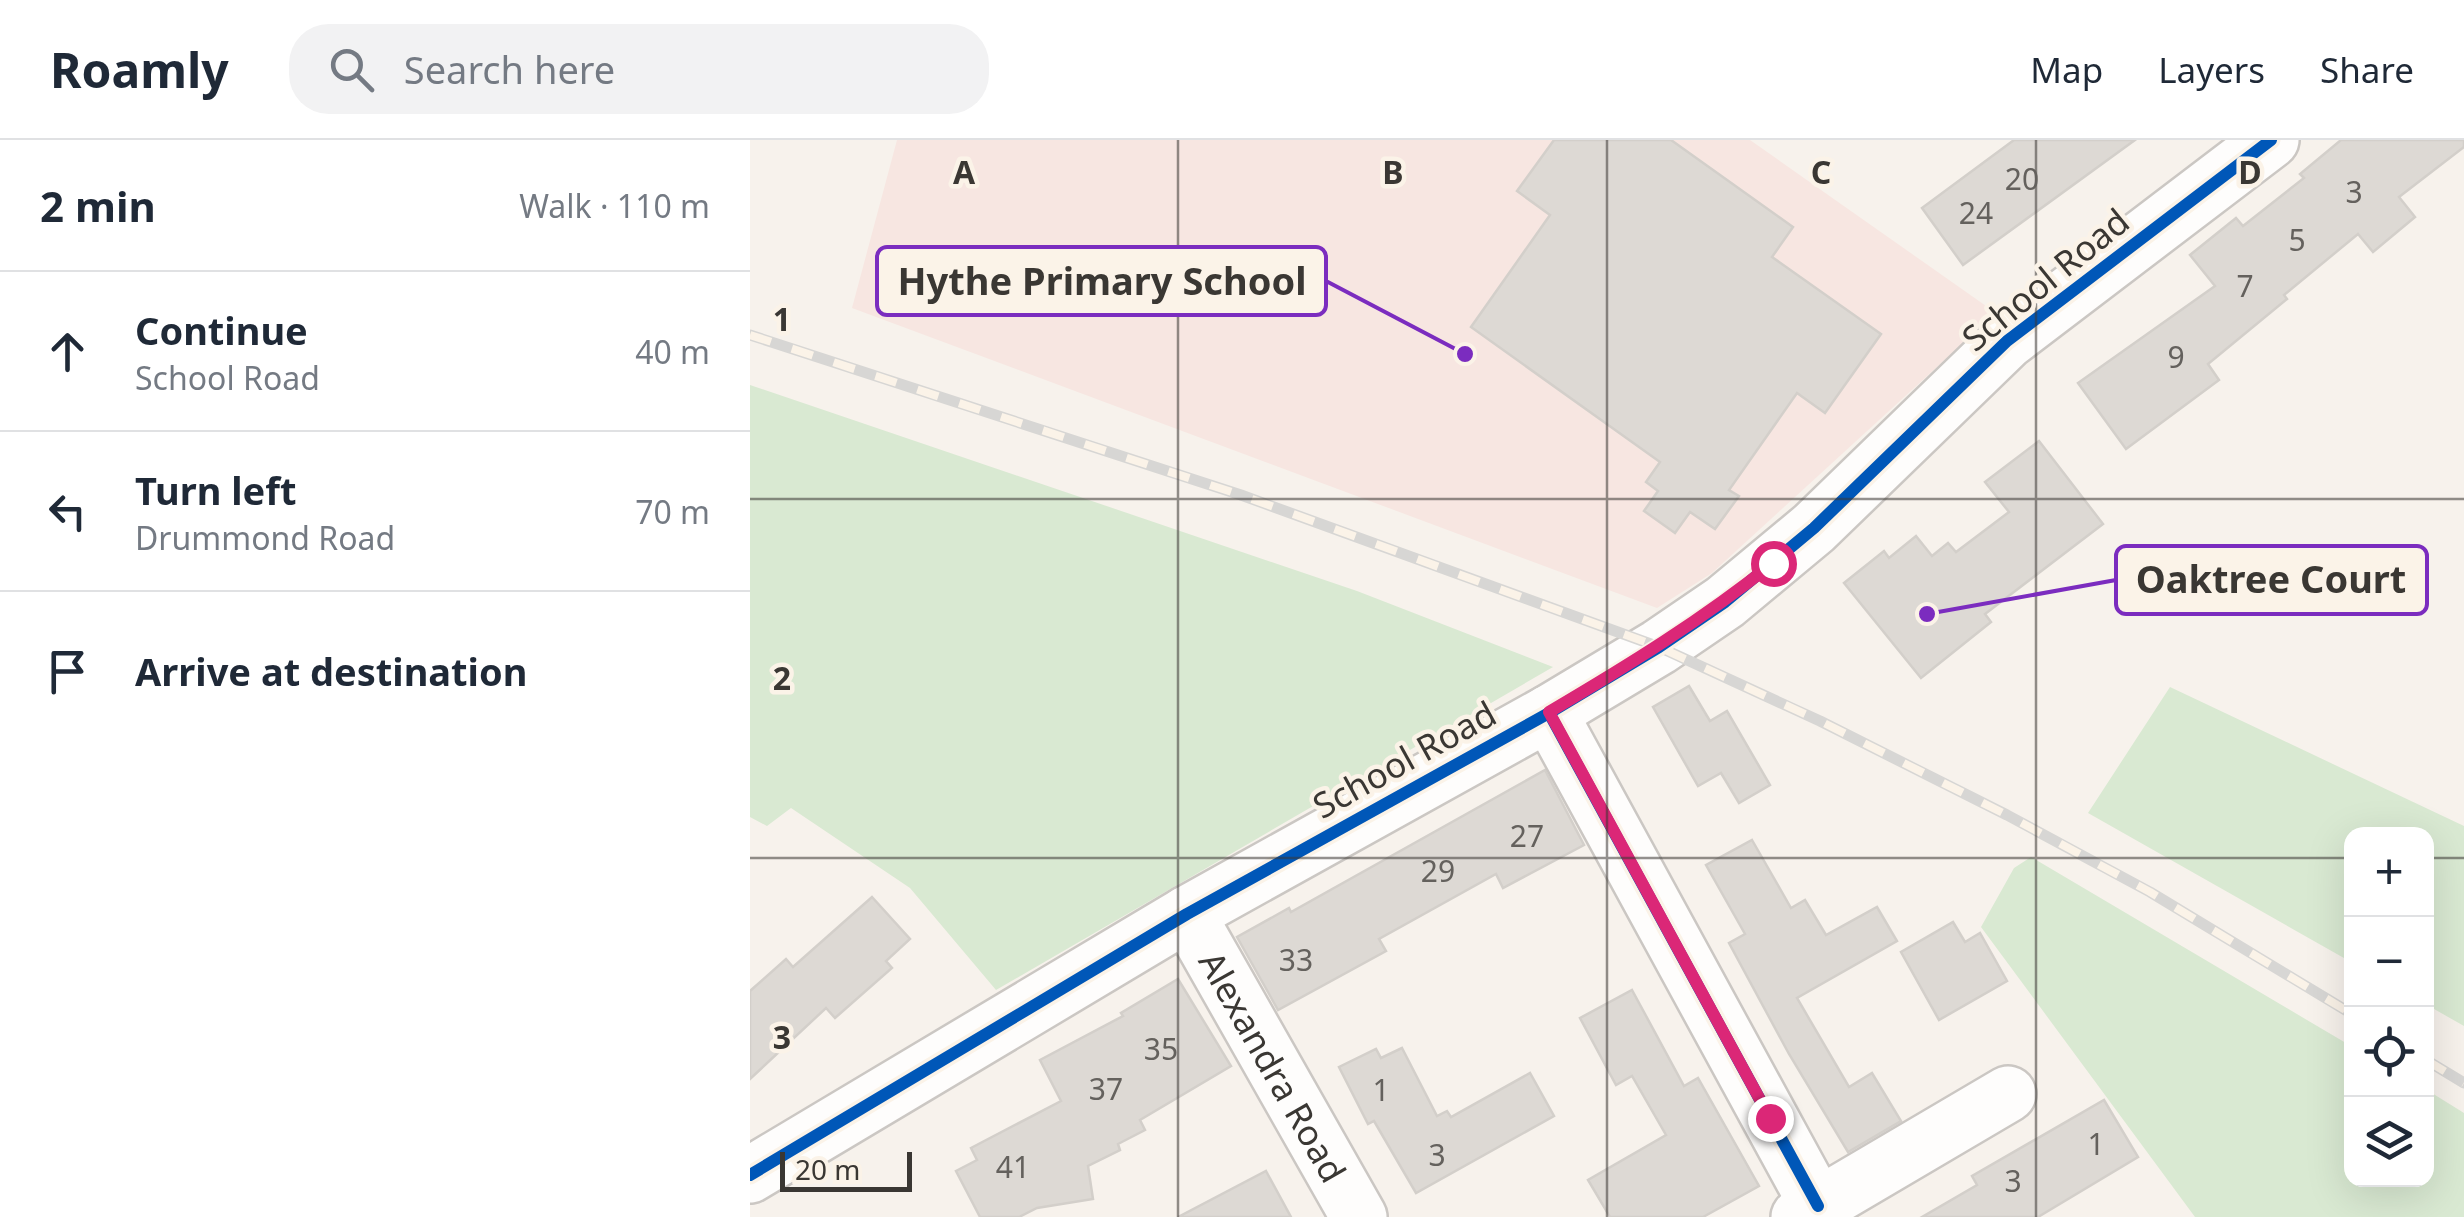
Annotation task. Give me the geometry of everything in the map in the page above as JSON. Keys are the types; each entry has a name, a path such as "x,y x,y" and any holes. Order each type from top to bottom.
{"street":[{"name":"School Road","path":"750,1175 1187,914 1659,647 1725,602 1814,528 2007,341 2271,140"},
{"path":"1549,712 1809,1212 2008,1094"},
{"name":"Alexandra Road","path":"1187,914 1359,1217"}],"shaded area":[{"path":"897,140 1750,140 1996,313 1712,573 1657,608 852,308"}],"green space":[{"path":"750,385 1357,591 1553,667 996,990 910,888 791,808 767,826 750,817"},
{"path":"2170,687 2464,826 2464,1026 2434,1009 2434,827 2344,827 2344,958 2088,813"},
{"path":"2031,857 2344,1042 2344,1187 2434,1187 2434,1094 2464,1113 2464,1217 2195,1217 1981,927 2014,868"}],"building":[{"path":"1554,140 1671,140 1793,227 1772,257 1881,334 1825,413 1797,393 1729,490 1739,496 1715,529 1690,512 1675,533 1644,511 1658,491 1646,482 1660,462 1471,327 1550,215 1517,191"},
{"path":"2014,140 2135,140 1963,265 1922,208"},
{"path":"2341,140 2464,140 2464,147 2399,197 2415,217 2373,252 2358,234 2208,364 2219,380 2126,449 2078,383 2215,286 2190,255 2236,218 2243,226 2304,178 2300,174"},
{"path":"2039,441 2103,524 1985,614 1991,622 1921,678 1844,583 1884,551 1889,558 1916,536 1932,556 1948,543 1956,552 2009,512 1985,482"},
{"path":"1689,686 1710,721 1727,711 1770,785 1739,803 1721,773 1698,786 1653,707"},
{"path":"1545,770 1584,845 1503,888 1496,874 1379,939 1386,951 1278,1010 1237,937 1289,908 1291,912"},
{"path":"1752,840 1791,908 1805,900 1826,935 1877,907 1897,941 1797,998 1849,1087 1872,1073 1901,1121 1848,1152 1729,943 1745,934 1706,865"},
{"path":"872,897 910,939 886,961 892,968 835,1018 826,1008 750,1079 750,991 786,959 793,967"},
{"path":"1953,922 1965,942 1980,933 2007,981 1939,1020 1901,952"},
{"path":"1178,979 1231,1066 1140,1120 1145,1130 1118,1144 1120,1150 1088,1166 1093,1199 1037,1208 1019,1217 980,1217 956,1171 977,1160 971,1148 1061,1101 1040,1060 1123,1016 1121,1013"},
{"path":"1632,990 1684,1086 1698,1078 1759,1186 1703,1217 1610,1217 1588,1180 1666,1135 1632,1076 1616,1085 1580,1018"},
{"path":"1402,1048 1437,1116 1447,1111 1451,1117 1530,1073 1554,1116 1416,1193 1374,1121 1368,1124 1339,1067 1376,1049 1381,1058"},
{"path":"2104,1100 2138,1157 2038,1217 1922,1217 1977,1185 1972,1176"},
{"path":"1266,1171 1291,1217 1178,1217"}],"railway":[{"path":"750,335 1241,495 1659,647 1820,721 2007,815 2150,892 2344,1009"},
{"path":"2434,1065 2464,1083"}],"cycle path":[{"path":"750,1175 1187,914 1549,713 1659,647 1725,602 1814,528 2007,341 2271,140"},
{"path":"1549,713 1818,1206"}],"place":[{"name":"Hythe Primary School","path":"1465,354"},
{"name":"Oaktree Court","path":"1927,614"}],"route":[{"path":"1770,1118 1549,712 1659,647 1773,563"}]}
